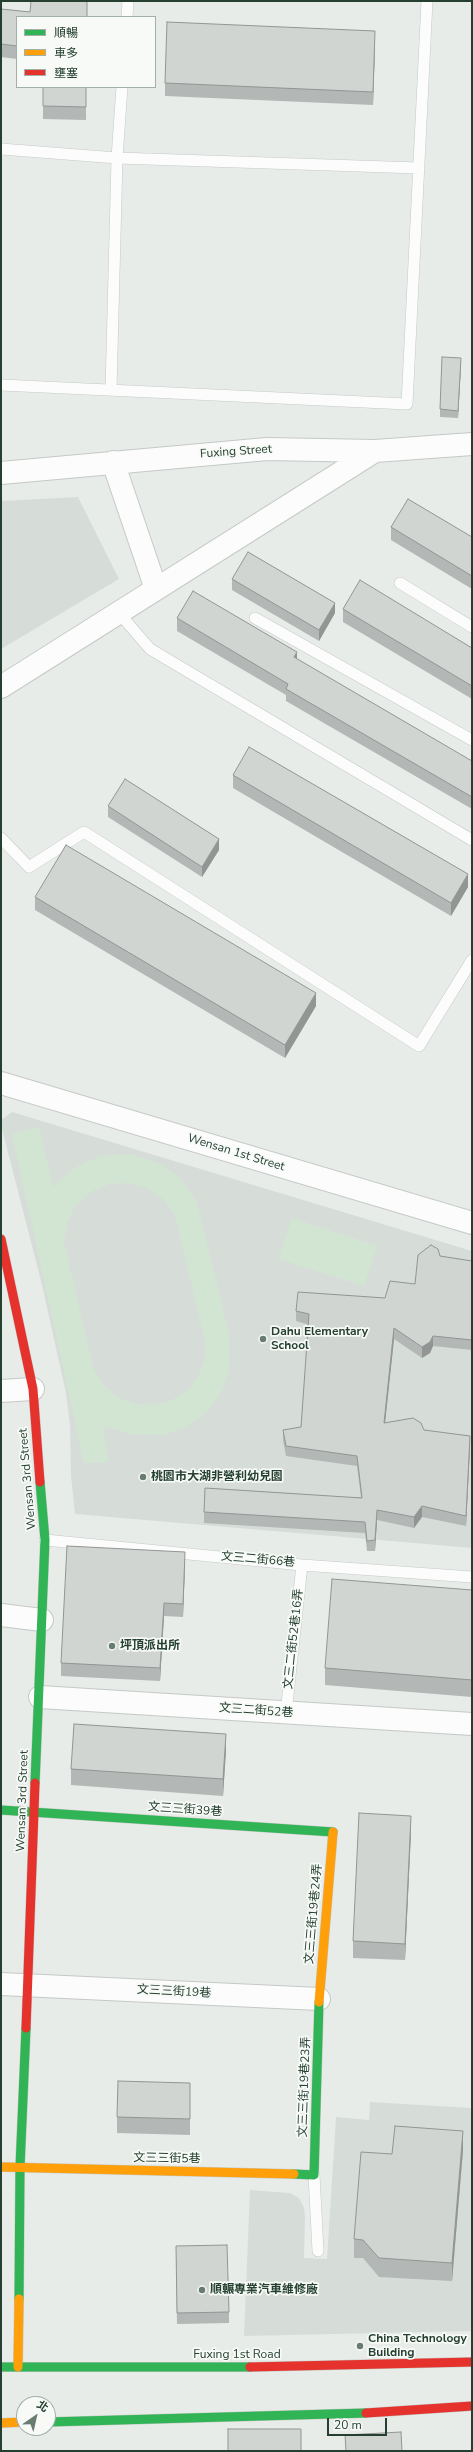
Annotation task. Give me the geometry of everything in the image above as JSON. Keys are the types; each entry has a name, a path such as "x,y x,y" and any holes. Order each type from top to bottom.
{"street":[{"name":"Fuxing Street","path":"1,473 268,449 374,451 472,444"},
{"path":"1,687 374,451"},
{"path":"114,462 156,589"},
{"name":"Wensan 1st Street","path":"1,1083 472,1224"},
{"name":"Wensan 3rd Street","path":"1,1240 33,1389 45,1540 40,1697 20,2167 18,2367"},
{"path":"1,1391 33,1389"},
{"path":"1,1615 42,1620"},
{"name":"文三二街52巷","path":"40,1697 472,1724"},
{"name":"文三三街39巷","path":"1,1810 333,1832"},
{"name":"文三三街19巷24弄","path":"319,1999 333,1832"},
{"name":"文三三街19巷","path":"1,1984 319,1999"},
{"name":"文三三街19巷23弄","path":"314,2175 319,1999"},
{"name":"文三三街5巷","path":"1,2167 314,2175"},
{"name":"Fuxing 1st Road","path":"1,2367 295,2367 472,2362"},
{"path":"56,2422 324,2416 472,2406"},
{"path":"1,2423 16,2422"}],"lane":[{"path":"127,16 128,1"},
{"path":"1,385 407,404 427,1"},
{"path":"111,390 117,158 122,88"},
{"path":"1,149 117,158 419,168"},
{"path":"400,583 472,627"},
{"path":"119,613 150,648 472,840"},
{"path":"255,618 472,740"},
{"path":"1,838 29,867 84,832 419,1046 472,960"},
{"name":"文三二街66巷","path":"45,1540 302,1565 472,1577"},
{"name":"文三二街52巷16弄","path":"286,1713 302,1565"},
{"path":"314,2175 318,2251"}],"shaded area":[{"path":"78,497 119,579 1,649 1,501"},
{"name":"Dahu Elementary School","path":"12,1112 472,1251 472,1548 75,1514 71,1476 70,1426 66,1393 42,1285 1,1125 1,1120"},
{"name":"China Technology Building","path":"370,2102 472,2108 472,2331 244,2336 250,2190 290,2193 299,2198 304,2208 305,2216 304,2258 327,2259 336,2117 369,2120"}],"green space":[{"path":"39,1127 53,1187 74,1168 100,1156 129,1154 157,1162 180,1178 197,1202 230,1340 230,1366 222,1391 207,1412 186,1427 162,1435 133,1435 103,1426 108,1462 84,1463 12,1134","holes":["129,1183 148,1188 163,1199 175,1215 205,1340 206,1357 199,1375 188,1390 172,1400 153,1405 135,1404 117,1397 103,1384 93,1368 64,1242 67,1222 76,1205 92,1191 110,1184"]},
{"path":"292,1218 377,1246 364,1286 279,1259"}],"building":[{"path":"31,1 87,1 87,16 16,16 16,46 1,44 1,9 30,12"},
{"path":"167,22 375,31 373,92 165,83"},
{"path":"43,88 86,88 86,107 43,106"},
{"path":"442,357 461,358 458,411 440,409"},
{"path":"408,499 472,537 472,576 391,527"},
{"path":"248,552 335,603 319,630 232,579"},
{"path":"360,580 472,648 472,686 343,609"},
{"path":"193,591 297,652 294,657 472,761 472,797 286,689 288,684 177,618"},
{"path":"249,747 468,874 451,903 233,775"},
{"path":"125,779 219,839 202,867 108,806"},
{"path":"66,845 316,993 285,1045 35,897"},
{"path":"431,1245 438,1249 440,1256 472,1261 472,1340 433,1336 430,1342 422,1347 394,1328 384,1423 413,1418 421,1423 424,1430 470,1436 466,1516 422,1506 414,1517 377,1510 375,1540 367,1541 365,1522 204,1512 205,1488 362,1498 357,1456 286,1446 283,1430 301,1427 309,1314 296,1311 298,1292 385,1298 390,1281 415,1284 418,1255"},
{"name":"坪頂派出所","path":"67,1546 185,1552 183,1604 164,1603 160,1668 61,1663"},
{"path":"332,1579 472,1590 472,1680 325,1668"},
{"path":"74,1724 226,1734 223,1779 71,1769"},
{"path":"359,1813 411,1816 405,1944 353,1941"},
{"path":"118,2081 190,2083 190,2119 117,2117"},
{"path":"395,2126 463,2131 452,2263 379,2258 363,2240 354,2239 361,2152 392,2154"},
{"name":"順輾專業汽車維修廠","path":"227,2245 229,2312 177,2313 176,2246"},
{"path":"228,2429 301,2429 301,2451 228,2451"},
{"path":"401,2432 402,2451 346,2451 345,2435"}],"traffic: fast":[{"path":"35,1783 45,1540 40,1482"},
{"path":"1,1810 333,1832"},
{"path":"294,2174 314,2175 319,2002"},
{"path":"19,2299 20,2167 26,2028"},
{"path":"1,2367 250,2367"},
{"path":"56,2422 366,2413"}],"traffic: slow":[{"path":"319,2002 333,1832"},
{"path":"1,2167 294,2174"},
{"path":"18,2367 19,2299"},
{"path":"1,2423 16,2422"}],"traffic: jam":[{"path":"1,1239 33,1389 40,1482"},
{"path":"26,2028 35,1783"},
{"path":"250,2367 472,2362"},
{"path":"366,2413 472,2406"}],"place":[{"name":"Dahu Elementary School","path":"263,1339"},
{"name":"桃園市大湖非營利幼兒園","path":"143,1477"},
{"name":"坪頂派出所","path":"112,1646"},
{"name":"順輾專業汽車維修廠","path":"202,2290"},
{"name":"China Technology Building","path":"360,2346"}]}
